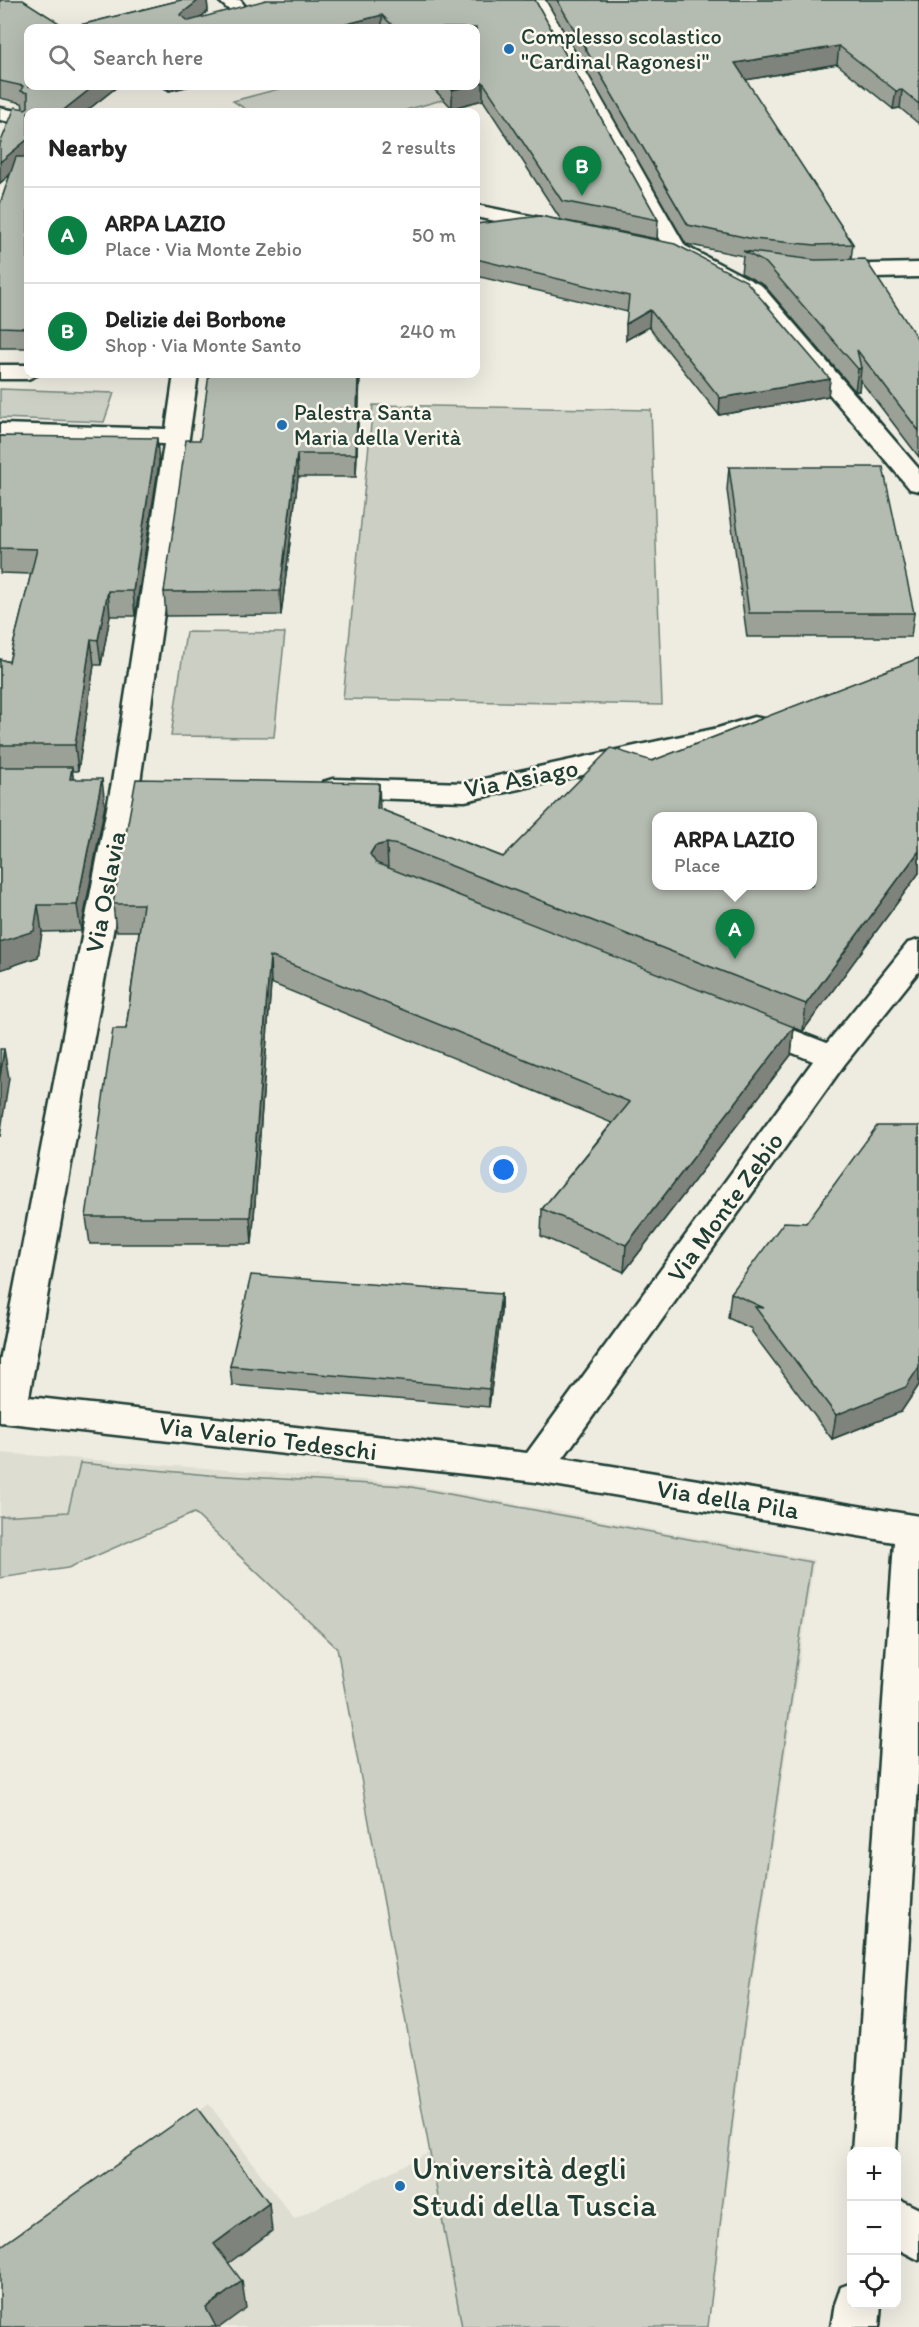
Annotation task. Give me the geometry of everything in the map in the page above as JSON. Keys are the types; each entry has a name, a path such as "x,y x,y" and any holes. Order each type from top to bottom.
{"street":[{"path":"536,0 665,248 754,291 919,484"},
{"path":"0,114 24,118"},
{"path":"480,212 577,232"},
{"path":"665,248 751,267"},
{"path":"802,272 919,270"},
{"path":"0,372 24,372"},
{"name":"Via Oslavia","path":"4,1408 126,782 185,378"},
{"path":"0,431 176,437"},
{"name":"Via Asiago","path":"313,787 465,792 726,735 780,716"},
{"name":"Via Monte Zebio","path":"536,1468 833,1057 919,950"},
{"path":"722,1013 833,1057"},
{"name":"Via Valerio Tedeschi","path":"4,1408 536,1468"},
{"name":"Via della Pila","path":"536,1468 916,1531"},
{"path":"874,2147 916,1531"},
{"path":"901,2223 919,2237"},
{"path":"855,2327 857,2309"}],"shaded area":[{"path":"506,82 480,89 480,85"},
{"path":"275,90 477,90 413,108 244,108 233,101"},
{"path":"0,389 114,393 104,422 0,418"},
{"path":"373,405 651,410 662,705 343,699"},
{"path":"186,632 285,633 274,737 171,736"},
{"path":"0,1453 406,1483 814,1560 744,2040 710,2327 742,2040 620,1526 406,1486 209,1475 80,1463 68,1512 0,1516"},
{"path":"80,1463 209,1475 406,1486 811,1562 742,2040 708,2327 462,2327 337,1648 194,1513 68,1568 0,1578 0,1516 68,1512"},
{"name":"Università degli Studi della Tuscia","path":"209,2104 294,2219 431,2152 462,2327 220,2327 0,2251"}],"building":[{"path":"0,0 23,0 61,24 24,24 24,90 89,90 66,108 26,108 28,93 21,91 23,86 0,81"},
{"path":"181,0 199,0 180,15 189,21 266,0 535,0 658,220 562,201 483,82 480,83 480,24 391,24 382,15 347,24 84,24"},
{"path":"557,0 919,0 919,104 902,90 896,91 839,46 735,63 853,244 815,245 753,239 688,225"},
{"path":"15,107 24,109 24,142 0,162 0,144"},
{"path":"16,157 24,157 24,328 0,327 0,204"},
{"path":"540,216 675,244 746,281 830,379 720,398 650,310 626,324 629,296 480,260 480,224"},
{"path":"743,251 815,260 865,259 919,341 919,431 857,350 861,368 858,369 766,263"},
{"path":"208,378 358,378 356,454 297,454 280,591 164,592 186,440 200,440"},
{"path":"0,436 157,438 133,591 108,591 98,640 91,639 75,745 0,745 0,659 9,662 37,549 0,548"},
{"path":"729,467 883,467 914,613 749,613"},
{"path":"919,658 919,851 806,1004 398,845 387,843 375,846 370,854 376,863 794,1027 626,1245 542,1209 630,1102 270,956 250,1217 86,1217 113,1029 126,1029 143,904 113,904 136,779 379,783 377,808 503,857 611,748 652,761"},
{"path":"0,767 72,767 70,779 102,779 77,905 38,905 34,931 0,942"},
{"path":"0,1049 4,1049 0,1077"},
{"path":"877,1126 919,1126 919,1367 906,1387 836,1415 755,1307 764,1308 731,1293 784,1222 806,1223"},
{"path":"251,1275 501,1294 489,1389 230,1366"},
{"path":"197,2108 269,2203 214,2244 242,2281 206,2308 216,2327 0,2327 0,2247"}],"place":[{"name":"Complesso scolastico \"Cardinal Ragonesi\"","path":"509,49"},
{"name":"Delizie dei Borbone","path":"582,196"},
{"name":"Palestra Santa Maria della Verità","path":"282,425"},
{"name":"ARPA LAZIO","path":"735,959"},
{"name":"Università degli Studi della Tuscia","path":"400,2186"}]}
